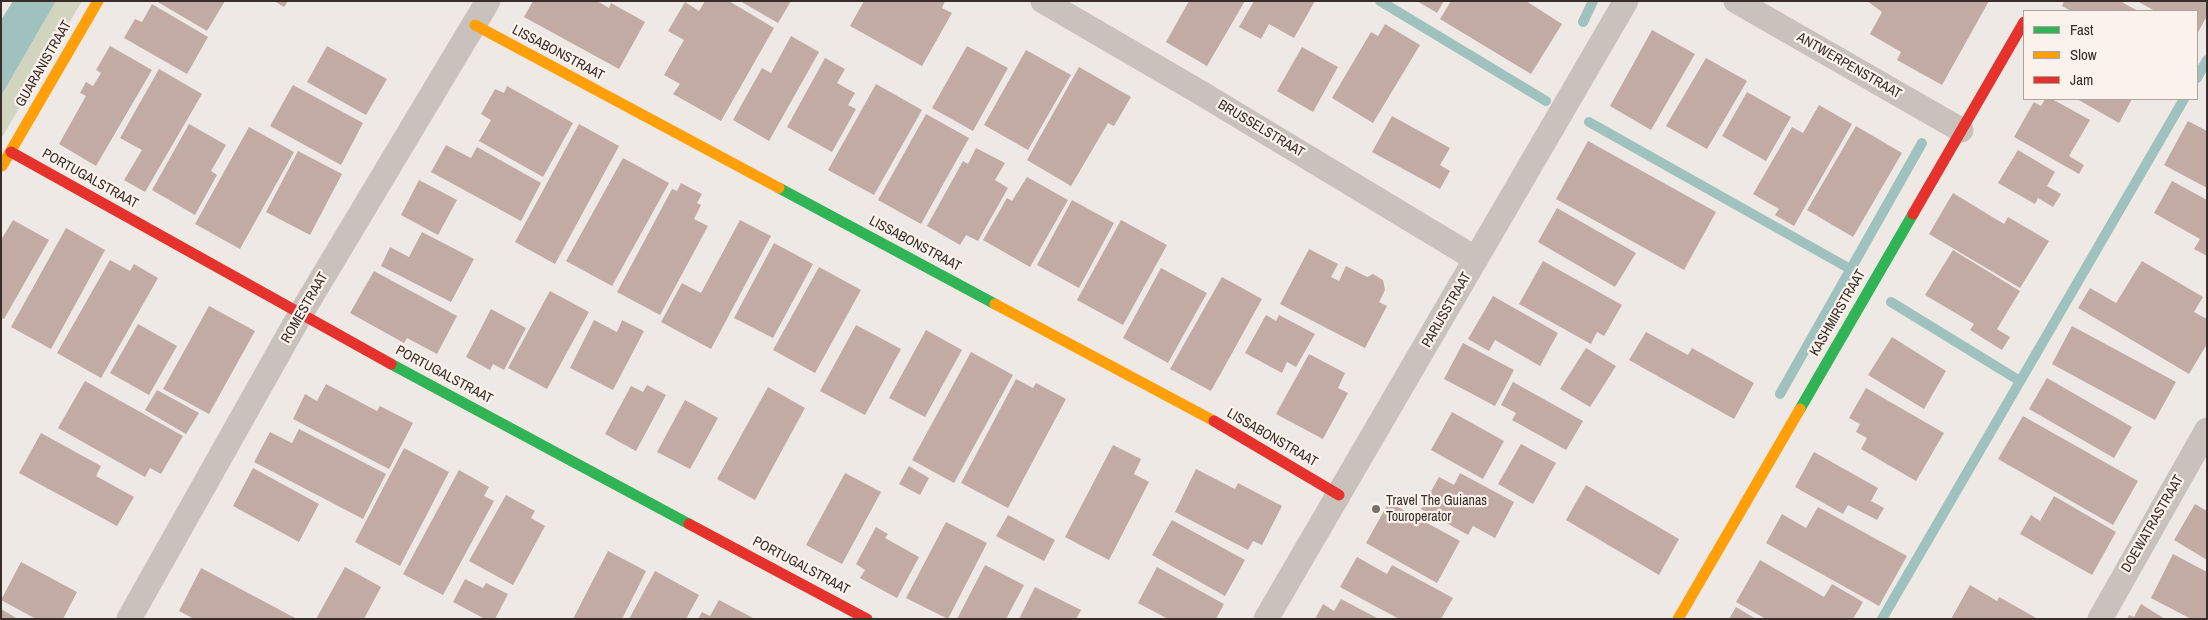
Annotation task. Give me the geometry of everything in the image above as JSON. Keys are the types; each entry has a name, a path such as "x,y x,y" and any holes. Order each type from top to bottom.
{"street":[{"name":"GUARANISTRAAT","path":"1,168 98,1"},
{"name":"ROMESTRAAT","path":"135,617 300,315 488,1"},
{"name":"BRUSSELSTRAAT","path":"1043,1 1201,93 1476,260"},
{"name":"PARIJSSTRAAT","path":"1266,619 1626,1"},
{"name":"ANTWERPENSTRAAT","path":"1736,1 1961,130"},
{"name":"KASHMIRSTRAAT","path":"1678,619 2023,24"},
{"name":"LISSABONSTRAAT","path":"475,25 1236,433 1339,495"},
{"name":"PORTUGALSTRAAT","path":"11,152 300,315 867,619"},
{"name":"DOEWATRASTRAAT","path":"2100,619 2207,430"}],"green space":[{"path":"56,1 82,1 1,139 1,96"}],"water":[{"path":"13,1 56,1 1,96 1,20"}],"building":[{"path":"156,1 225,1 207,31"},
{"path":"274,1 288,1 284,7"},
{"path":"533,1 597,1 609,8 611,3 645,22 619,69 524,17"},
{"path":"705,1 729,1 774,28 721,121 673,94 680,84 664,75 684,40 668,31 685,2 699,11"},
{"path":"740,1 791,1 778,23"},
{"path":"864,1 945,1 942,8 952,13 922,66 850,26"},
{"path":"1189,1 1245,1 1207,66 1166,42"},
{"path":"1254,1 1315,1 1294,38 1269,24 1261,39 1239,27"},
{"path":"1417,1 1444,1 1437,13"},
{"path":"1451,1 1526,1 1562,24 1531,74 1440,19"},
{"path":"1867,1 1989,1 1942,85 1897,60 1901,52 1870,34 1882,12"},
{"path":"2064,1 2120,1 2136,10 2069,10 2062,6"},
{"path":"2137,1 2207,1 2207,16 2198,32 2198,10 2153,10"},
{"path":"152,4 208,37 187,74 124,38 135,19 142,22"},
{"path":"1385,24 1420,45 1373,123 1332,98 1371,32 1378,36"},
{"path":"1652,30 1695,54 1651,130 1610,106"},
{"path":"791,36 819,52 769,141 733,120 762,68 771,73"},
{"path":"110,46 152,70 96,166 59,144 86,96 80,93 86,82 93,86 101,73 96,70"},
{"path":"327,46 387,79 366,115 307,82"},
{"path":"967,46 1008,68 973,131 932,108"},
{"path":"1302,47 1338,67 1313,112 1277,91"},
{"path":"1026,50 1071,75 1028,150 984,125"},
{"path":"825,58 845,69 837,83 855,93 848,105 856,109 832,152 787,127"},
{"path":"1706,58 1747,81 1707,149 1666,126"},
{"path":"1079,67 1131,97 1114,126 1108,123 1071,186 1027,160"},
{"path":"159,69 202,94 145,192 124,180 142,150 120,138"},
{"path":"876,84 922,110 874,195 828,170"},
{"path":"293,85 363,123 341,165 270,126"},
{"path":"507,86 573,123 543,177 479,141 491,120 481,114 495,89 504,93"},
{"path":"1747,92 1791,117 1766,161 1722,136"},
{"path":"2044,100 2054,100 2090,120 2069,156 2084,165 2079,174 2014,137 2034,102 2041,106"},
{"path":"2079,100 2131,100 2119,123"},
{"path":"1819,105 1852,124 1794,226 1775,215 1779,209 1753,194 1792,127 1803,133"},
{"path":"926,114 969,138 921,224 878,200"},
{"path":"1392,116 1450,148 1440,165 1450,171 1440,189 1372,152"},
{"path":"2188,121 2207,131 2207,188 2164,165"},
{"path":"189,124 226,145 211,171 217,175 195,215 152,190"},
{"path":"579,124 619,146 555,264 515,242"},
{"path":"1856,126 1902,153 1853,237 1807,210"},
{"path":"249,127 294,152 240,249 195,224"},
{"path":"1588,141 1716,212 1684,270 1556,199"},
{"path":"446,145 471,158 477,147 541,183 521,221 431,172"},
{"path":"976,148 1005,163 995,180 1008,188 978,241 966,235 960,245 927,226 963,161 968,164"},
{"path":"2018,150 2055,172 2047,186 2061,194 2053,207 2038,198 2035,204 1998,183"},
{"path":"298,151 342,174 310,235 266,212"},
{"path":"623,158 669,183 612,286 566,261"},
{"path":"1027,177 1068,200 1030,267 983,240 1007,198 1012,201"},
{"path":"419,180 457,200 438,235 401,215"},
{"path":"2172,181 2207,200 2207,256 2194,249 2200,239 2154,213"},
{"path":"681,183 702,194 697,203 701,205 694,219 708,226 660,315 617,292 672,189 677,191"},
{"path":"1953,193 2004,224 2008,217 2049,241 2020,288 1929,234"},
{"path":"1072,200 1114,223 1079,288 1037,265"},
{"path":"1557,208 1636,253 1615,287 1538,242"},
{"path":"13,220 49,240 4,319 1,318 1,240"},
{"path":"740,220 771,236 711,349 661,322 682,283 701,293"},
{"path":"1121,220 1167,245 1123,325 1077,300"},
{"path":"66,228 105,250 51,349 11,327"},
{"path":"422,232 474,259 451,302 381,266 390,247 409,257"},
{"path":"774,243 813,264 773,338 734,318"},
{"path":"1309,249 1338,264 1331,277 1339,281 1346,266 1367,277 1373,274 1383,280 1385,290 1379,302 1387,306 1365,348 1280,304"},
{"path":"1953,250 2020,291 1997,329 2010,337 2002,350 1970,330 1974,324 1925,295"},
{"path":"110,260 130,271 134,264 158,278 101,378 57,353"},
{"path":"1543,261 1622,305 1604,336 1597,332 1591,344 1519,304"},
{"path":"2142,261 2203,297 2194,312 2207,319 2207,344 2189,374 2078,308 2090,288 2116,303"},
{"path":"819,267 861,290 815,373 773,350"},
{"path":"1161,268 1207,293 1168,363 1123,338"},
{"path":"374,271 457,316 437,354 407,338 404,343 350,313"},
{"path":"1222,277 1262,299 1211,391 1170,369"},
{"path":"550,291 589,312 547,389 508,368"},
{"path":"1493,296 1558,333 1540,366 1495,340 1489,351 1468,339"},
{"path":"209,306 255,331 209,414 163,389"},
{"path":"491,309 526,328 504,370 493,364 490,370 466,357"},
{"path":"1266,315 1276,321 1279,315 1315,334 1296,367 1287,362 1282,373 1245,353"},
{"path":"594,320 617,332 622,320 644,331 613,390 570,368"},
{"path":"138,324 177,346 149,395 110,373"},
{"path":"856,325 901,349 865,415 820,391"},
{"path":"2072,326 2176,382 2155,420 2052,364"},
{"path":"926,330 962,350 925,417 889,398"},
{"path":"1646,332 1688,355 1692,348 1754,383 1734,419 1629,360"},
{"path":"1892,337 1946,371 1924,409 1868,375"},
{"path":"1463,343 1514,370 1495,406 1444,379"},
{"path":"1586,348 1616,366 1590,407 1560,389"},
{"path":"971,352 1013,375 954,483 912,460"},
{"path":"1309,354 1345,373 1338,388 1348,393 1323,439 1276,414"},
{"path":"2047,378 2132,427 2114,458 2029,409"},
{"path":"1016,379 1033,388 1036,383 1066,399 1008,508 961,483"},
{"path":"85,381 183,436 161,474 150,468 145,477 58,428"},
{"path":"1513,382 1583,421 1566,450 1512,420 1516,413 1501,405"},
{"path":"326,384 377,411 380,406 413,423 389,469 293,419 305,394 317,401"},
{"path":"647,385 666,395 636,451 605,434 631,386 643,392"},
{"path":"768,387 805,408 755,500 717,479"},
{"path":"1866,388 1944,433 1916,481 1861,449 1867,438 1856,432 1860,424 1849,418"},
{"path":"157,390 199,413 186,434 145,410"},
{"path":"685,400 718,418 690,469 657,452"},
{"path":"1452,412 1504,441 1483,479 1431,450"},
{"path":"2023,416 2138,481 2113,525 1998,459"},
{"path":"299,429 386,474 363,519 254,462 270,432 292,443"},
{"path":"41,433 101,466 96,476 134,497 117,526 19,473"},
{"path":"1521,444 1556,463 1533,504 1498,484"},
{"path":"1113,445 1141,459 1134,474 1149,482 1109,560 1065,537"},
{"path":"404,448 449,472 400,566 355,542"},
{"path":"1814,452 1878,488 1871,501 1884,508 1877,520 1848,505 1843,514 1795,487"},
{"path":"909,466 929,478 920,495 899,484"},
{"path":"253,468 319,504 299,542 233,506"},
{"path":"1196,469 1235,489 1238,483 1282,506 1262,545 1253,541 1248,550 1175,512"},
{"path":"459,470 489,487 484,496 494,501 443,595 403,574"},
{"path":"845,473 881,492 842,564 806,545"},
{"path":"1460,473 1514,502 1495,538 1473,526 1468,535 1421,509 1439,477 1454,485"},
{"path":"1586,485 1679,539 1659,575 1566,520"},
{"path":"506,495 535,511 531,518 545,526 513,585 469,561"},
{"path":"2054,496 2116,532 2092,575 2020,534 2031,515 2040,521"},
{"path":"1389,502 1460,541 1437,583 1366,543"},
{"path":"2195,504 2207,511 2207,560 2174,540"},
{"path":"1818,507 1907,556 1879,606 1766,543 1782,514 1806,528"},
{"path":"1008,515 1055,540 1044,561 996,536"},
{"path":"1172,520 1245,560 1225,596 1152,555"},
{"path":"946,522 987,543 948,619 906,598"},
{"path":"876,527 888,534 885,538 919,557 897,598 860,578 865,570 856,564"},
{"path":"608,551 646,571 622,619 573,619"},
{"path":"2173,554 2207,572 2207,619 2191,619 2151,598"},
{"path":"1357,557 1387,574 1392,565 1453,598 1441,619 1399,619 1340,587"},
{"path":"1760,560 1824,597 1832,584 1863,602 1853,619 1766,619 1736,602"},
{"path":"21,562 77,592 63,619 36,619 1,600"},
{"path":"985,565 1024,585 1006,619 957,619"},
{"path":"345,567 381,587 364,619 316,619"},
{"path":"1157,567 1224,604 1216,619 1168,619 1138,603"},
{"path":"201,568 297,619 194,619 179,611"},
{"path":"655,571 699,595 686,619 629,619"},
{"path":"465,579 483,588 486,583 508,594 495,619 485,619 453,602"},
{"path":"1970,585 1997,601 1999,597 2038,619 1951,619"},
{"path":"1035,587 1081,610 1076,619 1019,619"},
{"path":"1341,599 1379,619 1315,619 1323,604 1334,611"},
{"path":"719,600 755,619 698,619 702,612 710,616"},
{"path":"2141,604 2165,619 2127,619 2129,615 2134,617"},
{"path":"1736,607 1756,619 1729,619"},
{"path":"1,609 18,619 1,619"}],"waterway":[{"path":"1380,1 1546,101"},
{"path":"1583,22 1593,1"},
{"path":"2198,76 2207,60"},
{"path":"1882,619 2183,100"},
{"path":"1589,122 1852,270"},
{"path":"1780,394 1922,143"},
{"path":"1891,302 2020,381"}],"traffic: fast":[{"path":"779,188 995,304"},
{"path":"1800,409 1913,214"},
{"path":"391,364 689,524"}],"traffic: slow":[{"path":"2,166 98,1"},
{"path":"475,25 779,188"},
{"path":"995,304 1214,421"},
{"path":"1678,619 1800,409"}],"traffic: jam":[{"path":"1913,214 2023,24"},
{"path":"11,152 391,364"},
{"path":"1214,421 1339,495"},
{"path":"689,524 867,619"}],"place":[{"name":"Travel The Guianas Touroperator","path":"1376,509"}]}
